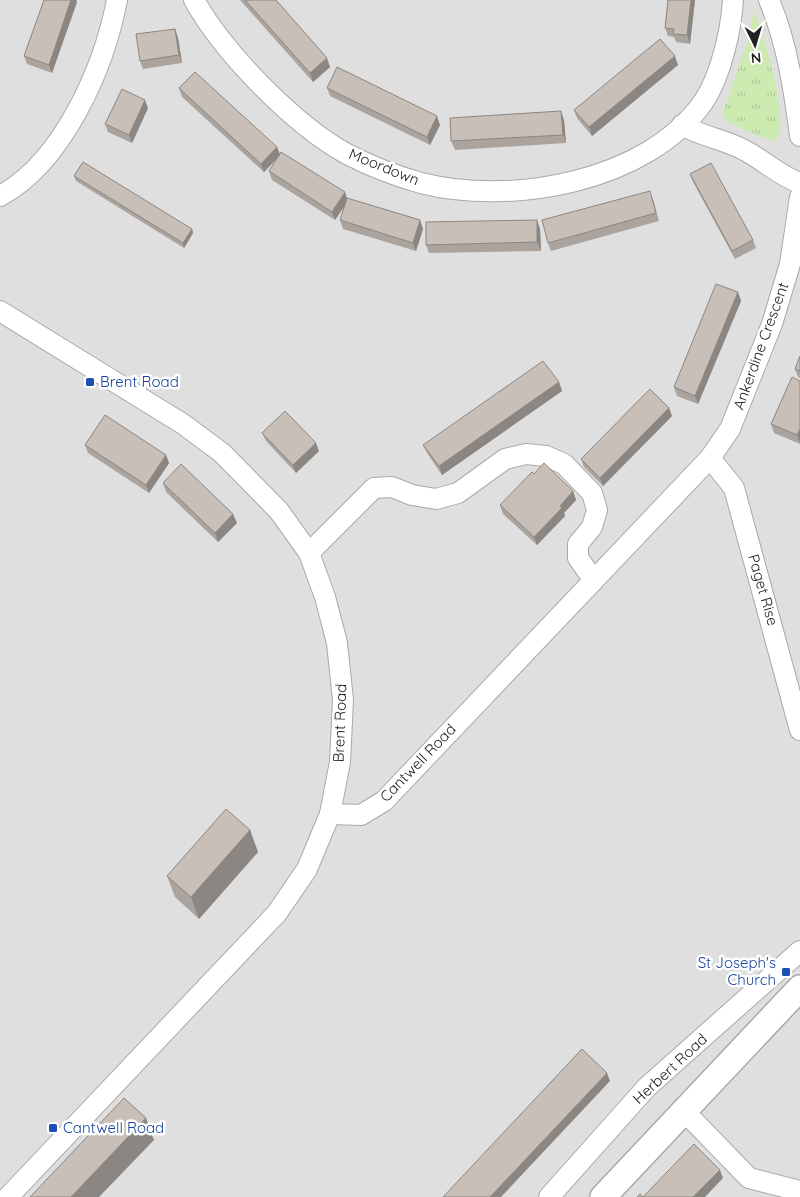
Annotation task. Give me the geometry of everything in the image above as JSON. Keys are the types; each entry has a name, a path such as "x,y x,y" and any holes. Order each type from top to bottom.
{"street":[{"path":"0,196 30,176 64,134 101,56 117,0"},
{"name":"Moordown","path":"194,0 232,53 255,78 305,124 346,154 387,172 422,183 462,189 508,190 555,185 602,174 642,156 682,125 704,100 723,58 733,0"},
{"path":"769,0 778,22 793,81 800,136"},
{"path":"682,125 698,134 741,148 784,178 800,183"},
{"name":"Ankerdine Crescent","path":"710,458 730,429 772,324 790,264 800,197"},
{"name":"Brent Road","path":"0,311 183,424 222,453 279,511 308,553 325,597 338,643 343,700 340,762 330,814"},
{"path":"308,553 374,488 392,487 412,495 436,499 458,493 505,460 532,455 546,456 564,464 592,493 597,510 592,527 578,544 578,558 593,578"},
{"name":"Cantwell Road","path":"330,814 361,815 384,801 593,578 710,458"},
{"name":"Paget Rise","path":"710,458 734,488 800,730"},
{"path":"8,1197 277,913 306,869 330,814"},
{"name":"Herbert Road","path":"549,1197 647,1087 800,951"},
{"path":"603,1197 800,988"},
{"path":"684,1111 749,1178 800,1191"}],"shaded area":[{"path":"0,0 800,0 800,1197 0,1197"}],"green space":[{"path":"754,8 778,95 780,128 777,139 773,142 729,123 722,115 750,34"}],"building":[{"path":"44,0 71,0 49,65 24,56"},
{"path":"245,0 276,0 327,58 310,73"},
{"path":"668,0 691,0 687,35 673,34 674,29 665,28"},
{"path":"175,29 179,55 140,61 136,34"},
{"path":"660,39 675,56 589,127 574,110"},
{"path":"337,67 437,116 427,137 327,88"},
{"path":"195,72 277,147 261,164 179,88"},
{"path":"122,89 145,100 129,135 105,124"},
{"path":"561,111 563,135 451,141 450,118"},
{"path":"281,152 345,192 332,212 269,171"},
{"path":"83,162 192,229 183,243 74,176"},
{"path":"711,163 753,240 732,251 690,174"},
{"path":"650,191 656,213 548,243 542,220"},
{"path":"347,198 420,220 413,243 340,220"},
{"path":"537,220 537,242 426,245 426,222"},
{"path":"716,284 738,292 695,396 674,387"},
{"path":"800,356 800,371 795,369"},
{"path":"543,361 559,382 439,466 423,445"},
{"path":"792,377 800,381 800,429 797,435 771,424"},
{"path":"650,389 669,408 600,478 581,459"},
{"path":"285,411 316,443 293,465 262,433"},
{"path":"105,415 166,455 146,485 85,445"},
{"path":"544,463 573,491 560,506 562,508 534,537 500,505 532,472 534,474"},
{"path":"181,464 233,514 215,533 163,483"},
{"path":"226,809 250,830 191,897 167,876"},
{"path":"582,1049 607,1073 490,1197 443,1197"},
{"path":"124,1098 146,1118 71,1197 30,1197"},
{"path":"694,1144 720,1170 693,1197 643,1197"}],"place":[{"name":"Brent Road","path":"90,382"},
{"name":"St Joseph's Church","path":"786,972"},
{"name":"Cantwell Road","path":"53,1128"}]}
